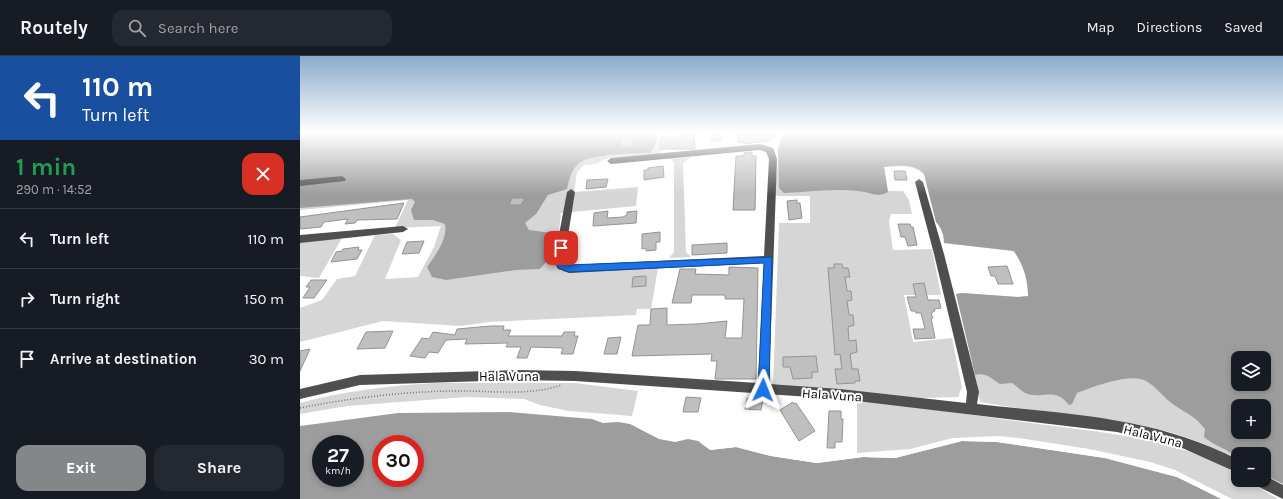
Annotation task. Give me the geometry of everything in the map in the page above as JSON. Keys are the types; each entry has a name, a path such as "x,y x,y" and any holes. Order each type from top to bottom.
{"street":[{"path":"611,161 689,154"},
{"path":"763,390 773,159 771,154"},
{"path":"300,183 342,179"},
{"path":"919,182 939,254 973,392 971,408"},
{"path":"570,192 559,260 561,266 569,269 769,259"},
{"path":"300,239 403,229"},
{"name":"Hala Vuna","path":"300,394 360,380 515,375 575,376 763,390 840,394 1117,426 1181,441 1231,463"},
{"path":"1271,486 1283,492"}],"path":[{"path":"300,408 358,399 391,396 472,391 546,391 562,385 575,376"}],"shaded area":[{"path":"300,154 660,154 608,158 596,164 584,165 577,172 574,192 638,187 636,206 561,213 556,258 556,266 561,271 658,268 651,309 637,309 636,315 489,322 460,326 383,321 300,342 300,308 322,300 337,279 355,276 375,235 393,234 401,240 385,279 418,277 434,247 441,226 395,228 408,200 300,210"},
{"path":"300,154 627,154 602,156 584,160 579,163 571,175 567,189 548,195 536,214 525,223 529,230 552,233 550,240 553,254 540,269 516,270 446,280 432,277 427,267 443,241 445,235 445,224 433,220 414,220 411,210 415,202 412,199 300,208"},
{"path":"778,154 1283,154 1283,484 1271,478 1271,447 1231,447 1231,453 1212,443 1204,437 1205,429 1197,421 1170,402 1154,386 1146,381 1131,378 1102,384 1077,393 1072,404 1069,405 1059,396 1028,394 1012,383 1000,384 989,376 983,374 975,375 956,294 962,293 1018,297 1028,296 1024,272 1014,251 944,243 944,237 936,222 924,174 920,170 900,166 884,167 888,192 881,195 858,191 839,190 784,193 779,188"},
{"path":"779,154 985,154 1121,365 1231,428 1231,439 1267,439 1269,447 1231,447 1231,457 1207,445 1176,434 1144,426 1112,420 980,402 970,350 956,294 962,293 1018,297 1028,296 1025,272 1013,251 944,243 944,237 936,222 924,174 910,167 884,167 888,191 903,191 909,200 912,214 891,214 889,221 893,250 932,249 941,295 904,295 913,342 952,338 962,387 958,397 920,398 773,387 779,223 810,223 810,196 778,196 774,194"},
{"path":"691,157 683,163 686,252 691,257 669,258 674,252 674,163 671,159"},
{"path":"342,238 319,278 300,276 300,241"},
{"path":"433,383 575,383 638,391 632,416 569,411 540,405 524,399 466,397 347,406 300,414 300,403 333,395"},
{"path":"857,400 1139,438 1192,453 1216,463 1231,471 1231,487 1258,487 1279,499 1232,499 1175,470 1150,462 1089,449 1019,438 999,436 953,438 910,449 857,453"},
{"path":"509,412 592,419 603,423 618,422 630,424 659,439 675,442 688,439 698,441 710,450 736,447 771,456 817,463 863,457 895,458 962,441 997,442 1105,458 1177,477 1221,499 300,499 300,426 398,413"},
{"path":"1271,451 1283,484 1271,478"}],"pier":[{"path":"962,439 997,440 1105,456 1177,475 1223,499 1177,477 1105,458 997,442 962,441 895,458 863,457 817,463 771,456 736,447 710,450 713,448 736,445 771,454 817,461 863,455 894,456"}],"building":[{"path":"744,154 752,154 752,156 756,156 755,210 733,210 736,156 744,156"},
{"path":"663,166 664,177 644,180 644,170"},
{"path":"894,171 905,171 907,180 895,180"},
{"path":"608,179 606,187 586,189 587,180"},
{"path":"512,198 525,198 521,205 509,205"},
{"path":"797,200 797,203 800,203 802,218 789,220 787,201"},
{"path":"404,203 397,219 357,220 355,223 345,224 348,219 324,222 321,227 300,229 300,217"},
{"path":"608,211 607,218 623,217 627,215 627,212 637,211 636,223 593,226 594,213"},
{"path":"898,224 910,224 911,227 913,227 917,245 908,246 905,237 901,237"},
{"path":"660,232 660,242 656,242 656,250 646,251 646,248 642,249 642,234"},
{"path":"424,241 419,253 402,254 407,242"},
{"path":"727,243 727,253 692,255 692,245"},
{"path":"359,247 358,250 362,250 357,259 331,262 336,252 342,251 343,249"},
{"path":"834,264 842,264 843,268 848,268 850,277 845,277 847,291 851,291 852,300 847,301 849,315 853,315 854,325 848,327 849,341 856,340 857,352 850,354 852,369 858,369 860,381 855,381 855,383 837,384 835,369 842,369 840,354 835,355 828,268 834,268"},
{"path":"1007,266 1013,284 998,284 995,276 991,276 988,267"},
{"path":"729,267 758,268 756,379 715,379 717,361 711,361 712,354 632,356 638,325 650,325 651,309 667,308 667,325 727,321 725,338 742,338 744,299 725,299 725,295 692,295 691,303 672,303 680,269 696,269 695,274 729,275"},
{"path":"646,276 646,286 632,287 633,277"},
{"path":"311,280 327,280 314,298 303,298 310,287 306,287"},
{"path":"924,283 928,300 939,300 941,308 934,309 935,311 931,313 935,338 915,339 913,329 925,329 921,313 911,311 907,297 916,297 913,284"},
{"path":"504,326 503,330 511,330 508,336 562,336 564,332 575,332 574,336 578,336 573,354 561,354 563,348 531,347 527,358 517,358 521,347 506,347 508,343 465,344 467,339 446,340 438,353 429,352 425,358 410,356 422,338 429,339 433,332 455,335 457,329"},
{"path":"393,331 385,348 357,349 366,332"},
{"path":"621,337 617,354 604,354 608,338"},
{"path":"310,349 300,371 300,351"},
{"path":"816,356 818,372 812,372 812,378 793,379 790,367 783,367 783,357"},
{"path":"686,397 701,398 698,412 683,412"},
{"path":"747,398 763,399 761,410 745,409"},
{"path":"793,402 794,404 796,403 815,431 799,441 780,410"},
{"path":"829,411 841,411 841,419 843,419 842,442 835,442 835,448 827,448"}],"route":[{"path":"561,248 559,260 561,266 569,269 654,263 769,259 763,390"}]}
